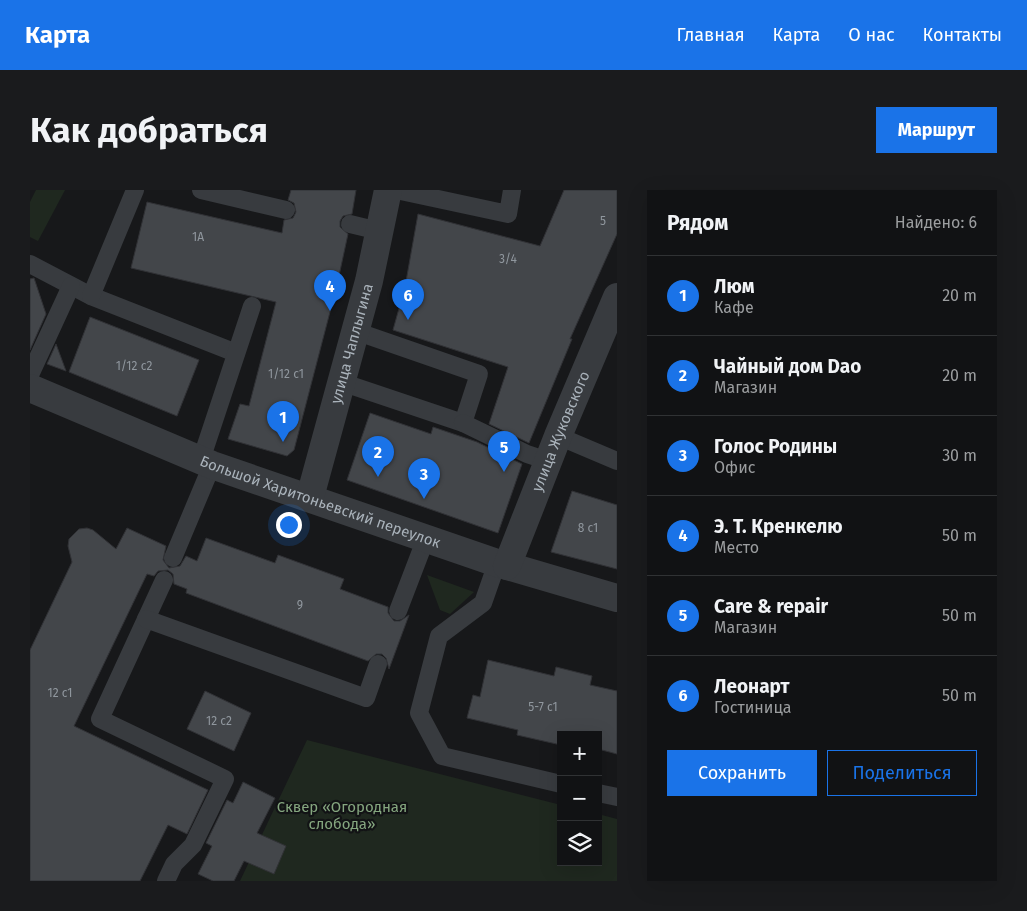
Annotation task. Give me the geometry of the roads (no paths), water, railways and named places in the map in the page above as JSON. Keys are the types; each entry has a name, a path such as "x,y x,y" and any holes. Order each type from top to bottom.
{"street":[{"name":"улица Чаплыгина","path":"310,497 369,281 388,190"},
{"name":"улица Жуковского","path":"502,564 548,461 617,297"},
{"name":"Большой Харитоньевский переулок","path":"32,390 206,462 502,564 617,598"}],"lane":[{"path":"91,296 135,190"},
{"path":"201,190 286,210"},
{"path":"396,190 508,214 512,190"},
{"path":"350,224 379,231"},
{"path":"30,264 91,296 236,354"},
{"path":"32,390 71,286"},
{"path":"173,558 206,462 236,354 252,306"},
{"path":"355,332 479,374 463,423"},
{"path":"341,382 463,423 527,454 548,461"},
{"path":"558,436 617,461"},
{"path":"398,611 426,538"},
{"path":"502,564 483,603 439,636 419,713 442,756 557,783"},
{"path":"164,580 100,719 225,779 193,845 174,864 166,881"},
{"path":"146,619 366,698 378,664"},
{"path":"602,794 617,797"}],"place":[{"name":"Э. Т. Кренкелю","path":"330,311"},
{"name":"Леонарт","path":"408,320"},
{"name":"Люм","path":"283,442"},
{"name":"Care & repair","path":"504,472"},
{"name":"Чайный дом Dao","path":"378,477"},
{"name":"Голос Родины","path":"424,499"}],"park label":[{"name":"Сквер «Огородная слобода»","path":"342,816"}]}
